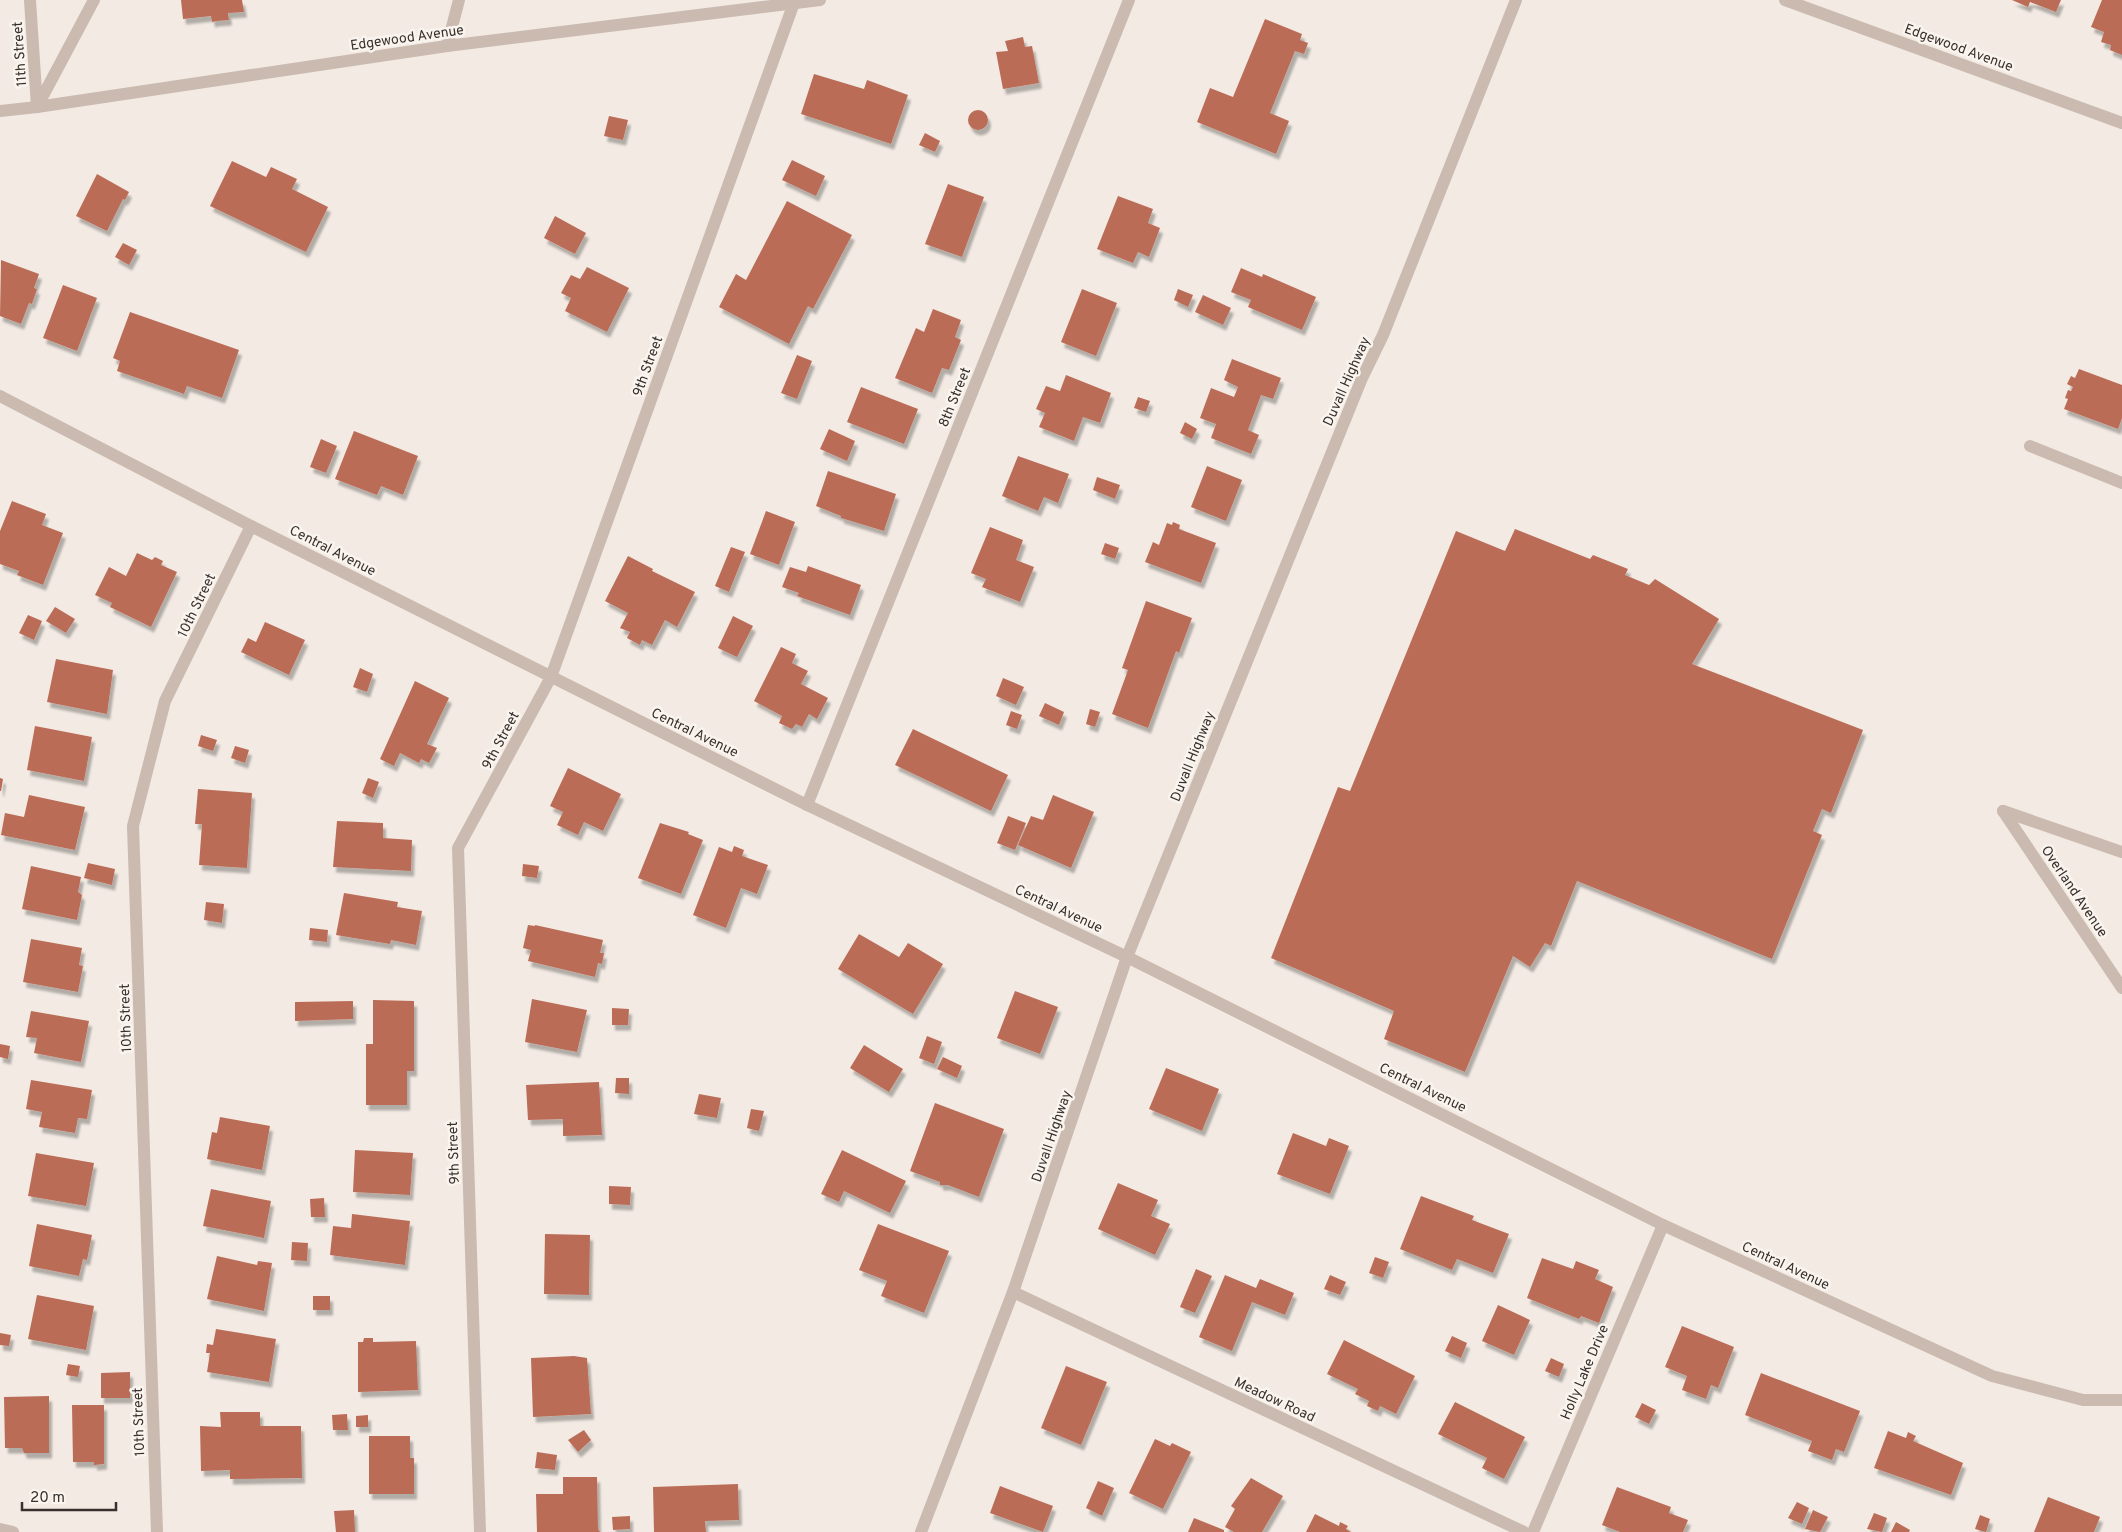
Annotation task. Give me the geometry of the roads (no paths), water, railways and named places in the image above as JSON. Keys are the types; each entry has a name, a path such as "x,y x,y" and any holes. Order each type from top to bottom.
{"street":[{"name":"11th Street","path":"30,0 37,107"},
{"path":"37,107 94,0"},
{"path":"447,46 460,0"},
{"name":"Edgewood Avenue","path":"0,110 37,107 447,46 820,0"},
{"name":"8th Street","path":"807,805 1129,0"},
{"name":"Duvall Highway","path":"920,1532 1013,1292 1127,957 1362,378 1383,335 1516,0"},
{"name":"Edgewood Avenue","path":"1785,0 2122,123"},
{"name":"9th Street","path":"480,1532 458,848 551,677 795,2"},
{"name":"Central Avenue","path":"0,396 251,526 807,805 1127,957 1663,1225 1992,1376 2083,1400 2122,1400"},
{"path":"2030,446 2122,483"},
{"name":"10th Street","path":"157,1532 133,826 166,701 251,526"},
{"name":"Overland Avenue","path":"2122,852 2003,811 2122,988"},
{"name":"Holly Lake Drive","path":"1532,1532 1663,1225"},
{"name":"Meadow Road","path":"1013,1292 1524,1532"},
{"path":"0,1529 13,1532"}]}
